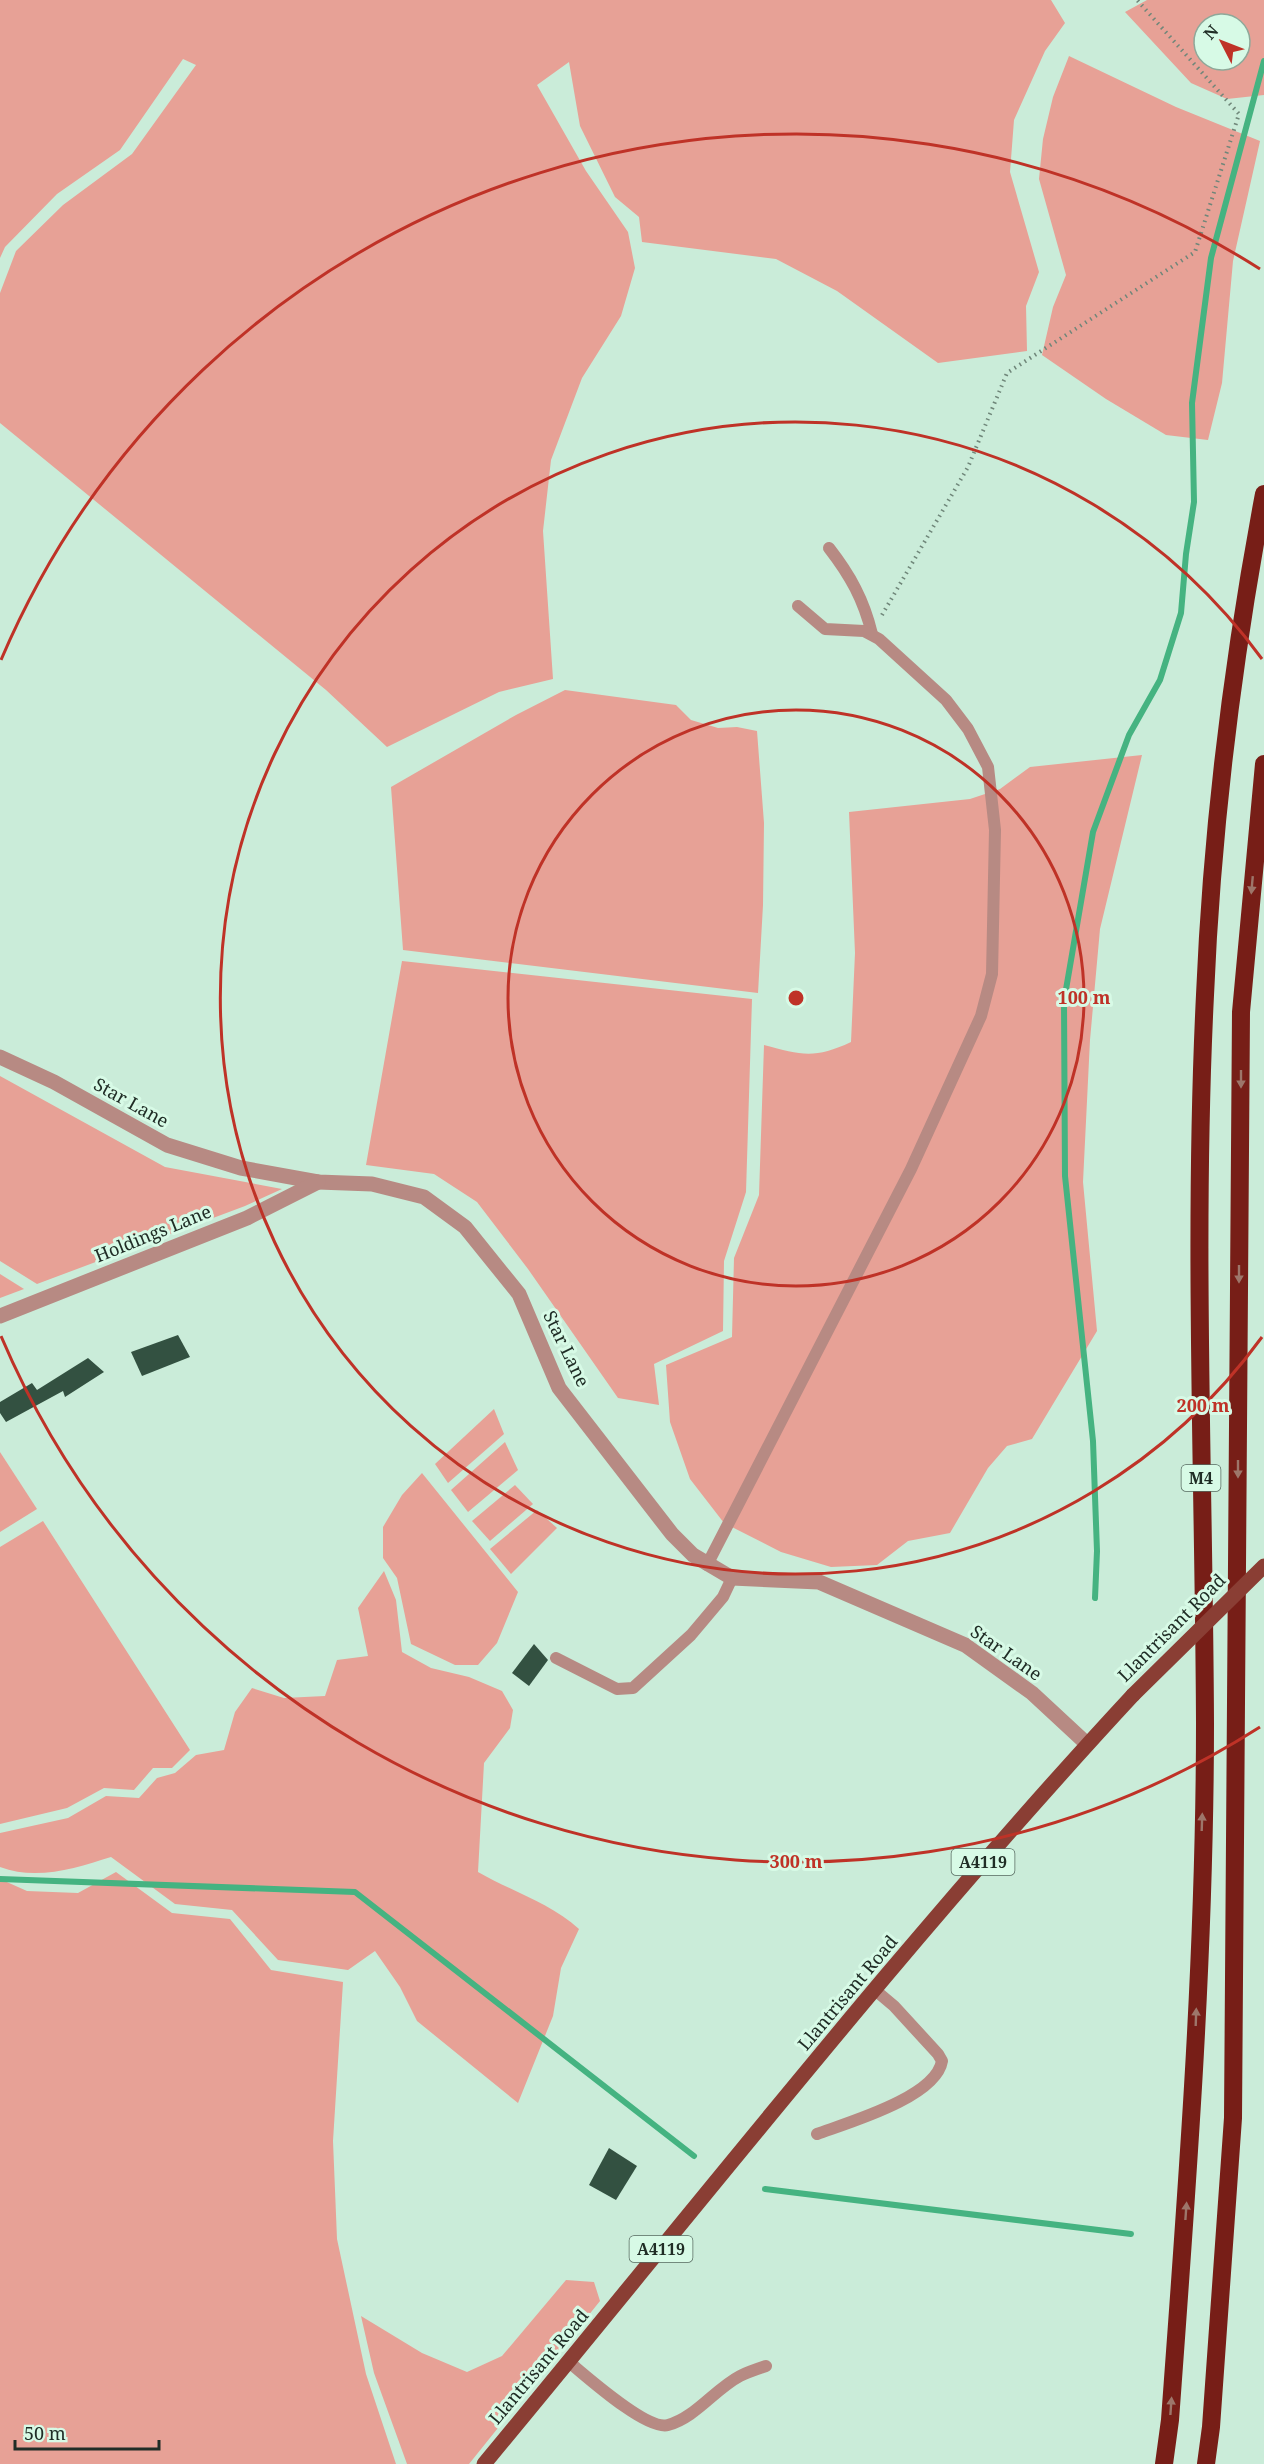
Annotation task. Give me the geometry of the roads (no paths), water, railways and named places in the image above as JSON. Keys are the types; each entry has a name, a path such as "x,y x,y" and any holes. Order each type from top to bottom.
{"highway":[{"name":"M4","path":"1164,2464 1170,2420 1194,2102 1204,1762 1198,1260 1205,993 1220,800 1252,560 1264,494"},
{"name":"M4","path":"1206,2464 1211,2427 1233,2118 1241,1012 1264,764"}],"main road":[{"name":"Llantrisant Road","path":"484,2464 875,1990 1087,1744 1133,1695 1264,1566"}],"street":[{"name":"Star Lane","path":"0,1057 54,1082 167,1145 241,1168 318,1182 372,1184 424,1197 465,1227 519,1294 559,1388 672,1534 707,1565 732,1578 819,1582 966,1645 1032,1693 1087,1744"},
{"name":"Holdings Lane","path":"0,1316 247,1218 318,1182"}],"lane":[{"path":"829,548 851,575 866,607 872,634"},
{"path":"707,1565 911,1169 981,1016 992,974 995,830 988,767 968,729 946,700 872,634 825,629 798,606"},
{"path":"556,1658 617,1689 633,1688 691,1635 723,1597 732,1578"},
{"path":"817,2134 868,2116 920,2089 933,2080 940,2071 942,2061 938,2054 894,2006 875,1990"},
{"path":"569,2362 654,2425 667,2426 687,2415 740,2376 766,2366"}],"waterway":[{"path":"1095,1598 1097,1551 1093,1441 1065,1176 1064,1001 1093,832 1129,735 1160,680 1181,613 1186,554 1194,502 1192,403 1211,258 1264,61"},
{"path":"0,1879 355,1892 694,2156"},
{"path":"765,2189 1131,2234"}]}
